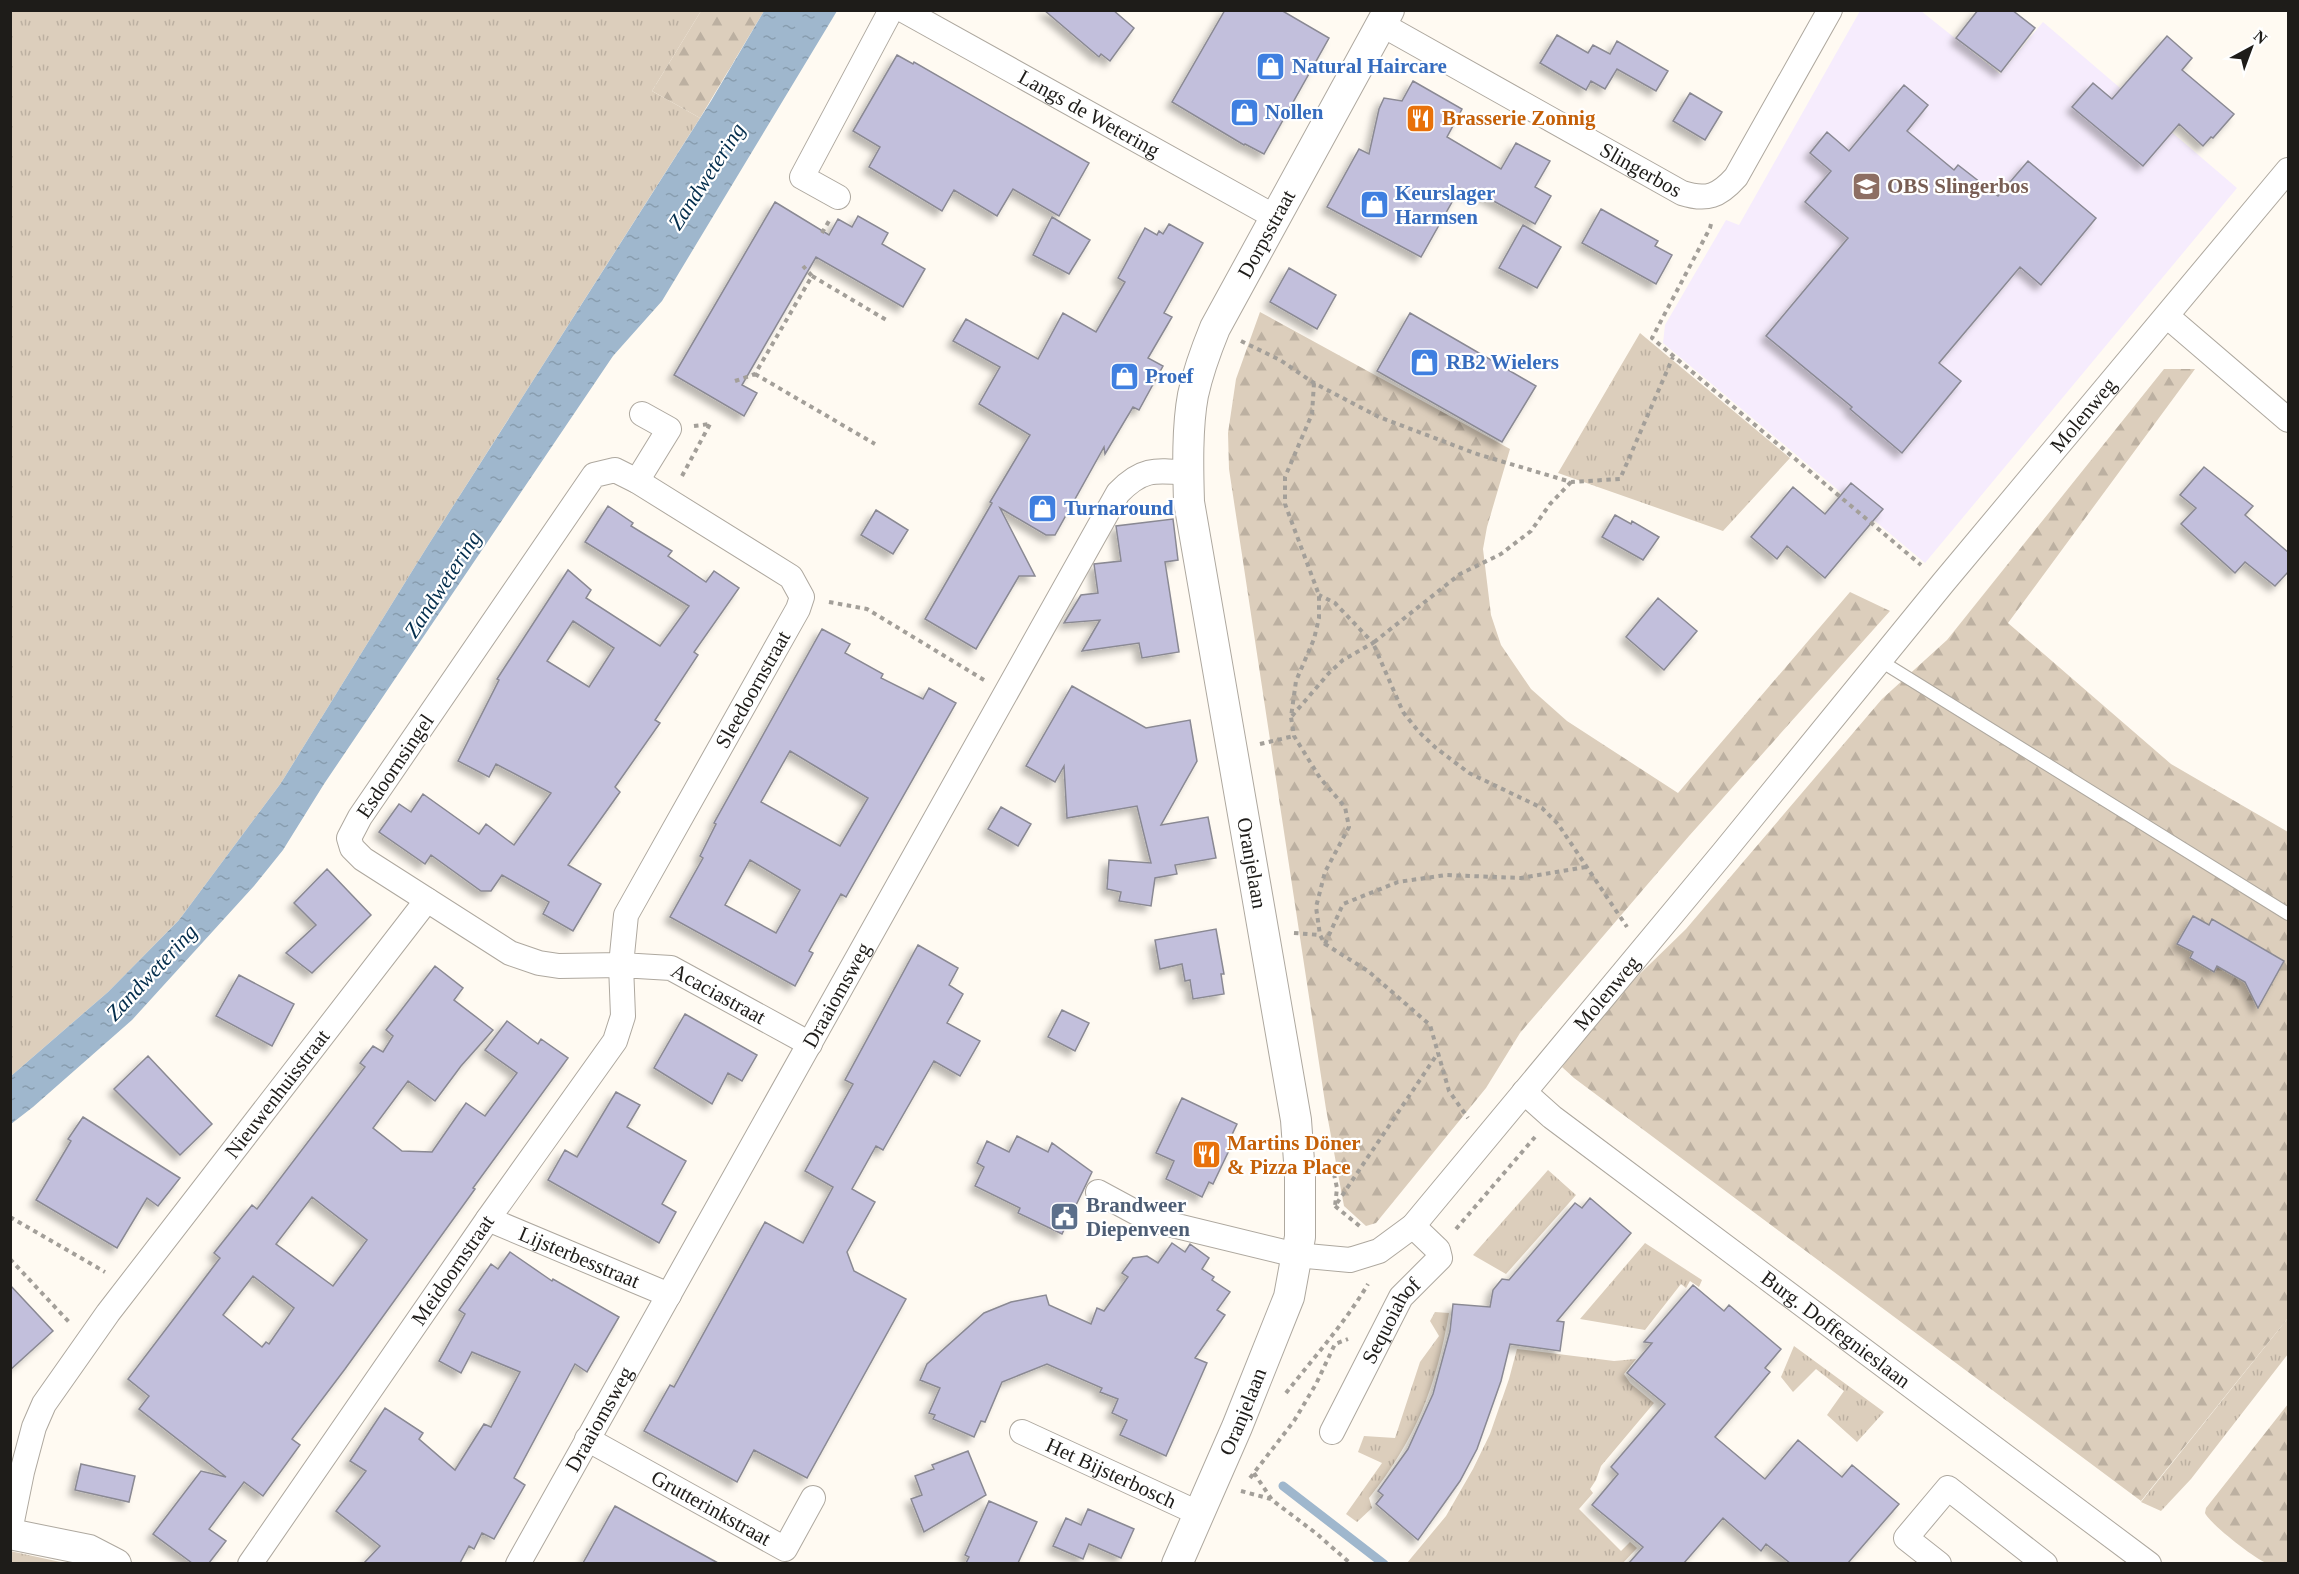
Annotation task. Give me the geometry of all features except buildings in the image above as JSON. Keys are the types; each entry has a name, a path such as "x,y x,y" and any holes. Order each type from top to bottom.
{"street":[{"path":"838,197 802,177 891,10"},
{"name":"Langs de Wetering","path":"903,10 1275,217"},
{"name":"Slingerbos","path":"1385,17 1682,193 1696,197 1712,196 1724,190 1736,177 1830,10"},
{"name":"Dorpsstraat","path":"1188,473 1193,396 1203,357 1215,328 1385,17"},
{"name":"Molenweg","path":"1296,1255 1350,1260 1379,1251 1413,1226 1723,853 1879,660 2289,170"},
{"path":"2168,317 2289,420"},
{"path":"642,414 669,429 637,481 791,577 802,597"},
{"name":"Esdoornsingel","path":"621,965 559,966 539,963 510,953 363,859 352,848 349,838 360,817 594,476 615,470 637,481"},
{"name":"Draaiomsweg","path":"519,1563 1118,493 1131,480 1144,474 1160,471 1188,473"},
{"name":"Oranjelaan","path":"1177,1563 1200,1514 1289,1297 1300,1237 1296,1120 1189,502 1188,473"},
{"name":"Sleedoornstraat","path":"621,965 626,915 798,609 802,597"},
{"name":"Nieuwenhuisstraat","path":"10,1533 22,1472 34,1427 44,1404 129,1286 427,900"},
{"name":"Acaciastraat","path":"621,965 671,968 810,1044"},
{"name":"Meidoornstraat","path":"250,1563 488,1219 615,1041 623,1016 621,965"},
{"name":"Burg. Doffegnieslaan","path":"1524,1092 1552,1117 2140,1561"},
{"path":"1098,1192 1148,1219 1296,1255"},
{"name":"Lijsterbesstraat","path":"488,1219 669,1295"},
{"name":"Sequoiahof","path":"1332,1432 1401,1297 1440,1258 1438,1250 1413,1226"},
{"name":"Het Bijsterbosch","path":"1022,1432 1200,1514"},
{"name":"Grutterinkstraat","path":"587,1439 785,1549 813,1498"},
{"path":"1939,1563 1906,1538 1947,1488 2045,1563"},
{"path":"10,1533 89,1550 116,1563"}],"lane":[{"path":"1879,660 2289,914"}],"path":[{"path":"1712,196 1710,228 1652,338 1943,583"},
{"path":"803,266 812,276 888,321"},
{"path":"735,381 755,374 812,276"},
{"path":"1215,328 1280,360 1314,383 1390,421 1476,454 1571,482 1620,479 1673,357"},
{"path":"755,374 875,444"},
{"path":"1314,383 1312,414 1285,477 1285,504 1319,595 1319,618 1314,639 1296,681 1291,717 1294,736 1320,778 1345,807 1349,827 1325,872 1316,907 1320,935 1325,944 1368,971 1431,1025 1449,1091 1470,1121 1486,1137"},
{"path":"669,501 710,424"},
{"path":"1291,717 1336,667 1373,643 1460,574 1501,554 1531,531 1550,504 1571,482"},
{"path":"1319,595 1335,603 1373,643 1403,712 1419,732 1469,773 1542,808 1558,824 1627,928"},
{"path":"802,597 867,609 1007,693"},
{"path":"1254,746 1294,736"},
{"path":"1325,944 1343,904 1398,882 1446,875 1521,878 1586,867"},
{"path":"1289,932 1320,935"},
{"path":"1335,1206 1438,1052"},
{"path":"10,1217 129,1286"},
{"path":"1284,1395 1337,1326 1353,1310 1374,1275 1379,1251"},
{"path":"10,1259 88,1342"},
{"path":"1257,1462 1254,1473 1272,1500 1351,1563"}],"shaded area":[{"path":"1860,11 1921,11 2000,74 2043,22 2237,188 1925,563 1663,343 1665,325 1726,220 1739,225"}],"green space":[{"path":"11,11 701,11 652,91 700,118 427,547 281,783 179,920 108,992 11,1076"},
{"path":"701,11 764,11 700,118 652,91"},
{"path":"1260,312 1510,449 1487,527 1483,549 1491,615 1501,645 1531,689 1567,721 1678,793 1850,592 1890,611 1689,836 1520,1033 1486,1088 1376,1223 1366,1226 1344,1206 1326,1109 1229,469 1228,433 1236,379"},
{"path":"1640,333 1790,458 1723,531 1558,473"},
{"path":"2164,369 2195,369 2008,623 2171,764 2288,832 2288,1318 2141,1501 1562,1067 1612,1001 1686,929 1882,699 1947,640"},
{"path":"1548,1170 1576,1195 1506,1274 1473,1255"},
{"path":"1645,1243 1702,1280 1699,1287 1690,1281 1686,1288 1681,1284 1645,1330 1580,1319"},
{"path":"1435,1312 1449,1313 1438,1365 1422,1411 1400,1455 1369,1498 1372,1508 1357,1522 1346,1514 1382,1463 1358,1452 1364,1436 1395,1438 1420,1362 1439,1336 1430,1321"},
{"path":"2288,1318 2288,1354 2191,1479 2161,1511 2141,1502"},
{"path":"1794,1346 1884,1412 1857,1442 1827,1415 1844,1391 1816,1369 1793,1392 1781,1377"},
{"path":"1517,1349 1614,1361 1636,1359 1624,1374 1630,1383 1654,1403 1601,1466 1590,1489 1593,1493 1579,1509 1621,1551 1630,1542 1637,1548 1623,1563 1407,1563 1446,1516 1473,1469 1490,1434"},
{"path":"2288,1404 2288,1563 2269,1564 2234,1542 2205,1513 2206,1508"},
{"path":"10,1551 65,1563 11,1563"}],"water":[{"name":"Zandwetering","path":"764,11 837,11 662,301 613,356 324,784 283,850 254,886 132,1020 11,1124 11,1076 108,992 179,920 281,783 427,547 711,101"}],"waterway":[{"path":"1283,1486 1384,1564"}],"place":[{"name":"Natural Haircare","path":"1271,66"},
{"name":"Nollen","path":"1244,112"},
{"name":"Brasserie Zonnig","path":"1421,118"},
{"name":"OBS Slingerbos","path":"1866,186"},
{"name":"Keurslager Harmsen","path":"1374,205"},
{"name":"RB2 Wielers","path":"1425,362"},
{"name":"Proef","path":"1124,376"},
{"name":"Turnaround","path":"1043,508"},
{"name":"Martins Döner & Pizza Place","path":"1206,1155"},
{"name":"Brandweer Diepenveen","path":"1065,1217"}]}
